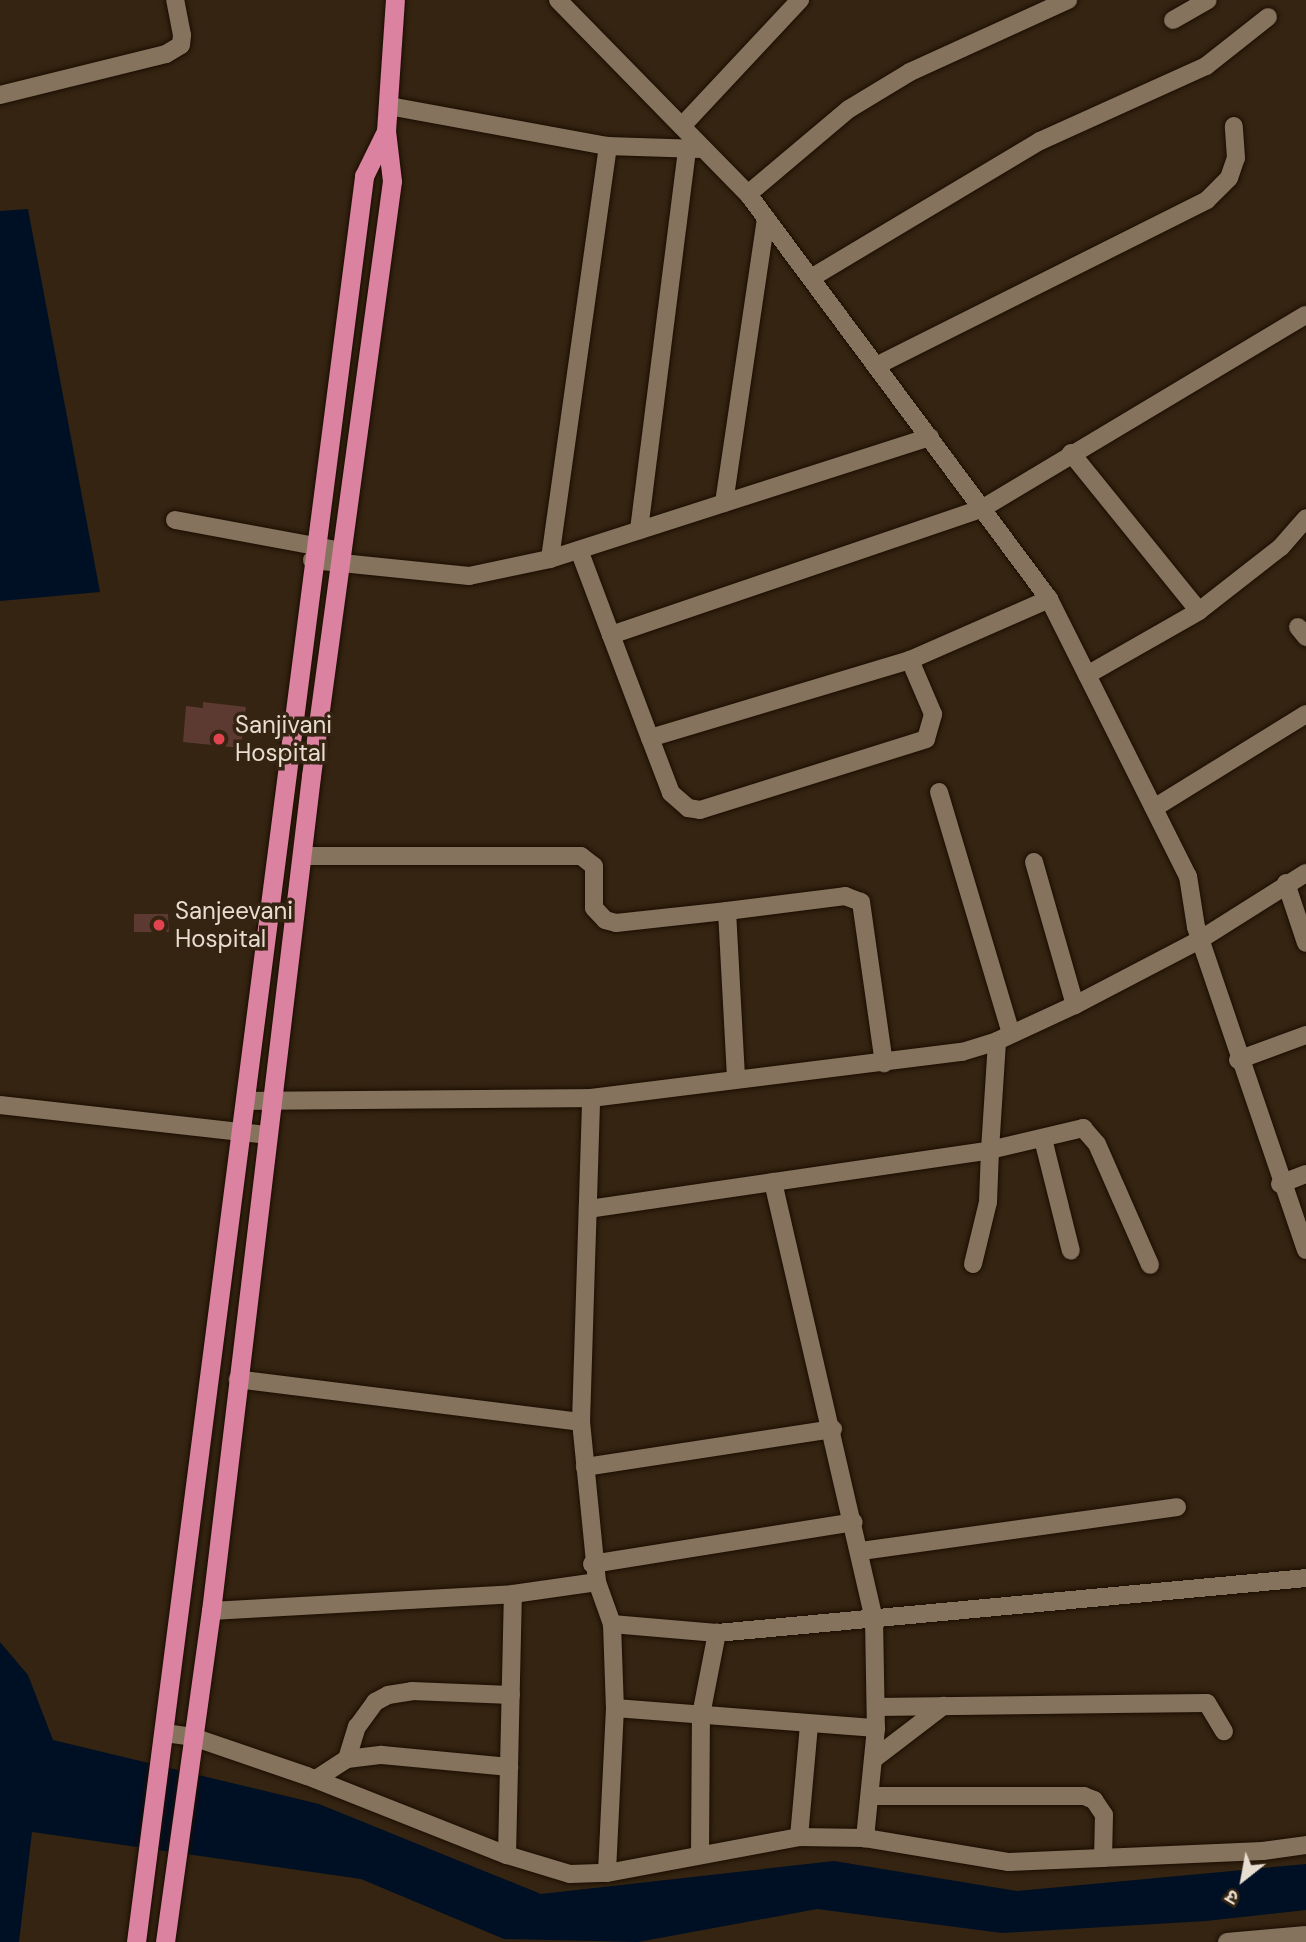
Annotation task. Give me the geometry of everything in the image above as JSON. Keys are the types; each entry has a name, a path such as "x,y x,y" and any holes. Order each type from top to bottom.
{"highway":[{"path":"165,1942 211,1611 271,1102 392,181 386,131 395,0"},
{"path":"136,1942 244,1130 313,553 364,176 386,131"}],"street":[{"path":"0,95 166,54 181,45 182,35 175,0"},
{"path":"682,126 800,0"},
{"path":"748,194 849,109 910,72 1068,0"},
{"path":"1173,20 1208,0"},
{"path":"560,1 682,126 696,149 748,194 1049,598 1188,876 1201,939 1238,1060 1280,1184 1306,1250"},
{"path":"811,278 1040,141 1206,66 1268,16"},
{"path":"389,106 608,146 696,149"},
{"path":"876,366 1207,200 1229,178 1236,158 1234,126"},
{"path":"550,559 608,146"},
{"path":"639,530 696,149"},
{"path":"724,503 766,218"},
{"path":"611,635 984,508 1071,453 1306,315"},
{"path":"176,520 313,553 469,576 550,559 930,437"},
{"path":"1071,453 1199,611"},
{"path":"1087,675 1199,611 1281,547 1306,518"},
{"path":"579,550 671,793 688,808 700,810 926,739 933,714 910,660"},
{"path":"650,738 910,660 1049,598"},
{"path":"1154,808 1306,714"},
{"path":"939,792 1004,1038 990,1150 988,1202 977,1234 973,1264"},
{"path":"303,856 582,856 594,866 594,908 605,920 727,911 845,896 861,902 867,915 884,1063"},
{"path":"1034,862 1075,1004"},
{"path":"247,1101 591,1098 962,1052 1004,1038 1201,939 1286,883 1306,873"},
{"path":"1286,883 1306,943"},
{"path":"727,911 736,1078"},
{"path":"1238,1060 1306,1035"},
{"path":"591,1098 581,1422 592,1563 612,1624 615,1708 607,1873"},
{"path":"0,1104 244,1130 268,1135"},
{"path":"587,1209 990,1150 1043,1139 1076,1128 1091,1133 1150,1265"},
{"path":"1043,1139 1071,1251"},
{"path":"1280,1184 1306,1174"},
{"path":"774,1182 855,1522 874,1618 876,1728 872,1796 865,1838"},
{"path":"238,1379 581,1422"},
{"path":"585,1466 833,1429"},
{"path":"861,1550 1177,1507"},
{"path":"592,1563 855,1522"},
{"path":"612,1624 718,1633 1306,1578"},
{"path":"211,1611 513,1594 597,1582"},
{"path":"507,1855 513,1594"},
{"path":"701,1854 701,1715 718,1633"},
{"path":"347,1759 357,1727 374,1702 387,1695 412,1691 511,1695"},
{"path":"876,1707 1207,1703 1224,1731"},
{"path":"874,1758 943,1706"},
{"path":"615,1708 809,1725 876,1728"},
{"path":"799,1837 809,1725"},
{"path":"164,1743 193,1737 316,1779 507,1855 570,1874 607,1873 799,1837 865,1838 1009,1863 1263,1851 1306,1845"},
{"path":"316,1779 347,1759 382,1755 509,1767"},
{"path":"872,1796 1084,1796 1094,1800 1104,1815 1103,1858"},
{"path":"1227,1942 1280,1940 1306,1935"}],"water":[{"path":"28,209 100,592 0,601 0,211"},
{"path":"0,1642 28,1675 53,1740 319,1804 541,1894 834,1861 1017,1891 1306,1864 1306,1910 1206,1921 1002,1933 817,1909 638,1942 504,1939 361,1879 32,1832 19,1942 0,1942"}],"building":[{"path":"203,702 246,707 241,748 183,742 186,706 203,708"},
{"path":"134,914 168,914 169,932 134,932"}],"place":[{"name":"Sanjivani Hospital","path":"219,739"},
{"name":"Sanjeevani Hospital","path":"159,925"}]}
